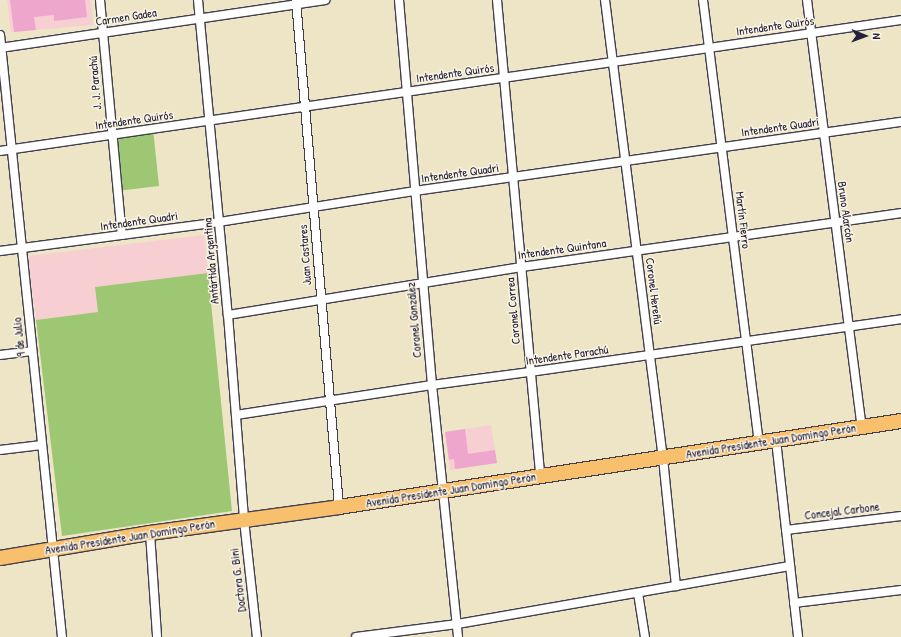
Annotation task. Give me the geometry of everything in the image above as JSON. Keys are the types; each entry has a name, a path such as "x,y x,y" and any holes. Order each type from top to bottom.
{"highway":[{"name":"Avenida Presidente Juan Domingo Perón","path":"0,558 150,533 339,507 901,421"}],"street":[{"name":"J. J. Parachú","path":"100,0 122,235"},
{"name":"Antártida Argentina","path":"198,0 228,315 244,520"},
{"name":"Carmen Gadea","path":"1,48 296,2 325,0"},
{"name":"Coronel González","path":"400,0 432,385 458,637"},
{"name":"Coronel Correa","path":"498,0 540,476"},
{"name":"Coronel Hereñú","path":"605,0 663,458 676,586"},
{"name":"Martín Fierro","path":"703,0 759,443"},
{"name":"Bruno Alarcón","path":"807,0 862,427"},
{"name":"Juan Castares","path":"296,2 339,507"},
{"name":"Intendente Quirós","path":"0,151 901,20"},
{"name":"9 de Julio","path":"0,35 62,637"},
{"name":"Intendente Quadri","path":"0,251 219,222 415,191 901,122"},
{"name":"Intendente Quintana","path":"228,315 522,267 901,213"},
{"name":"Intendente Parachú","path":"236,415 432,385 901,319"},
{"path":"0,355 32,351"},
{"path":"776,440 798,637"},
{"path":"0,450 42,445"},
{"name":"Concejal Carbone","path":"786,530 901,516"},
{"name":"Doctora G. Bini","path":"244,520 257,637"},
{"path":"150,533 157,637"},
{"path":"356,637 457,624 790,566"},
{"path":"794,603 901,590"},
{"path":"638,593 644,637"}],"shaded area":[{"path":"7,0 91,0 93,25 11,32"},
{"path":"204,235 208,273 96,287 98,312 36,320 28,256"},
{"path":"491,425 497,463 450,470 445,432"}],"green space":[{"path":"153,129 159,186 117,191 112,135"},
{"path":"208,273 232,511 62,536 36,320 98,312 95,287"}],"building":[{"path":"10,0 85,0 87,17 54,21 54,15 34,17 36,30 14,32"},
{"path":"465,429 468,454 495,450 497,463 455,469 454,459 449,460 445,432"}]}
